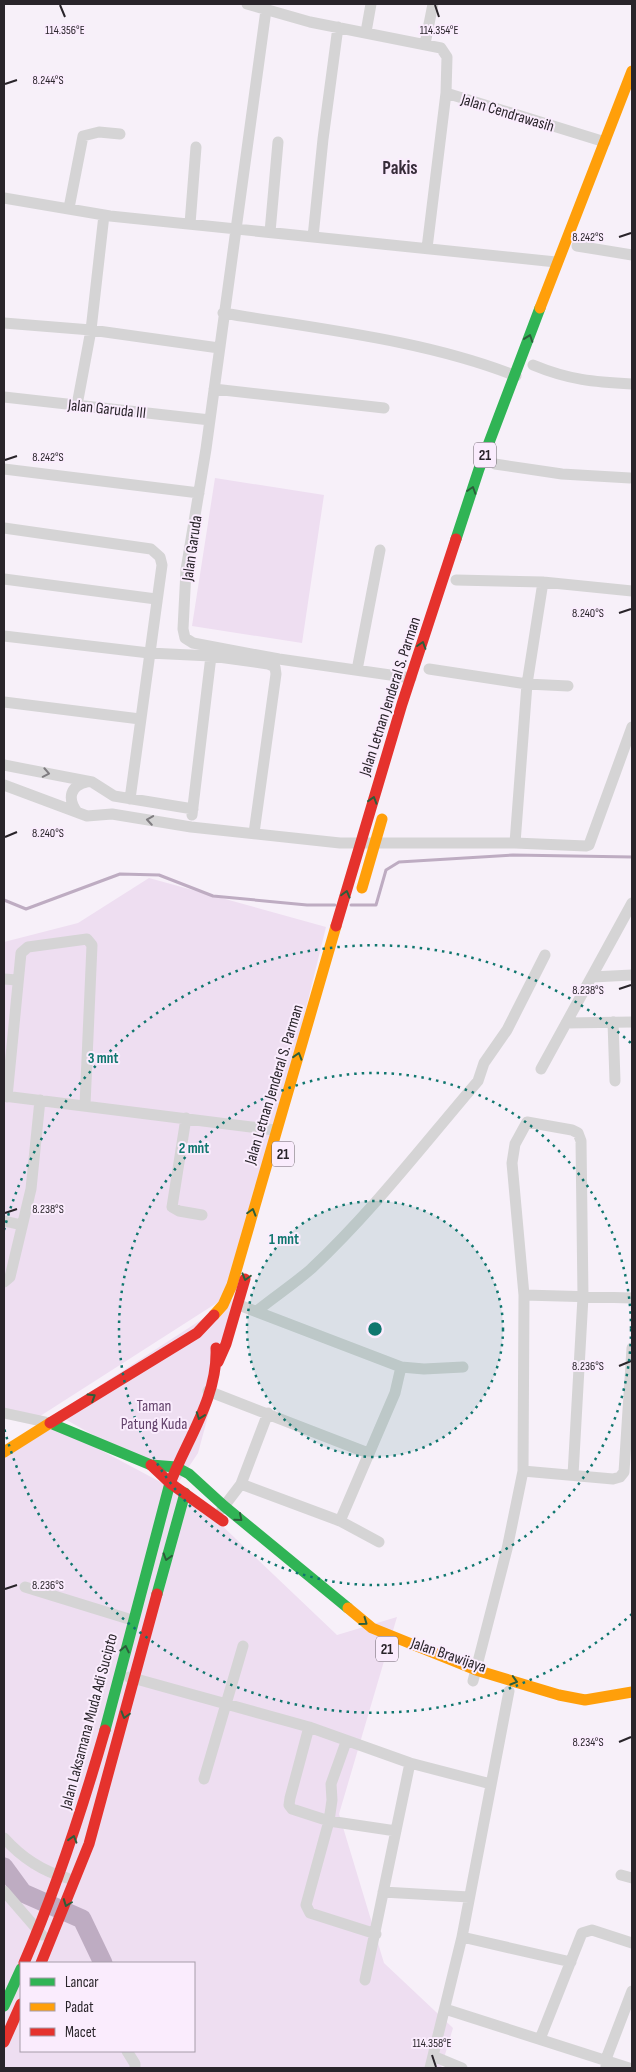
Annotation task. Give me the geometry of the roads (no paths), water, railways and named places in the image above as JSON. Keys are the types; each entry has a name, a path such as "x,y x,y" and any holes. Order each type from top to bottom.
{"main road":[{"name":"Jalan Letnan Jenderal S. Parman","path":"197,1333 223,1305 232,1285 275,1130 333,941 359,845 479,469 516,376 556,262 632,71"},
{"path":"575,251 604,175"},
{"name":"Jalan Letnan Jenderal S. Parman","path":"425,681 430,664"},
{"path":"358,901 386,807"},
{"name":"Jalan Letnan Jenderal S. Parman","path":"218,1362 239,1305 275,1178"},
{"path":"197,1333 209,1335 213,1340 218,1362"},
{"name":"21","path":"50,1423 197,1333"},
{"name":"21","path":"170,1483 192,1437 218,1362"},
{"path":"4,1452 50,1423"},
{"name":"21","path":"50,1423 151,1465 176,1467 189,1474"},
{"name":"21","path":"185,1493 189,1474 192,1437"},
{"name":"21","path":"151,1465 170,1483 232,1528"},
{"name":"Jalan Brawijaya","path":"189,1474 224,1506 372,1628 509,1691 559,1706 590,1711"},
{"name":"Jalan Laksamana Muda Adi Sucipto","path":"24,1962 39,1932 72,1844 120,1674 132,1620 170,1483"},
{"name":"Jalan Laksamana Muda Adi Sucipto","path":"41,1962 60,1923 89,1844 135,1680 146,1629 185,1493"},
{"name":"Jalan Brawijaya","path":"454,1674 474,1676 585,1700 632,1692"},
{"path":"4,2006 20,1971"},
{"path":"4,2042 20,2006"}],"street":[{"name":"Jalan Cendrawasih","path":"247,4 338,27 441,48 445,52 446,93 605,142"},
{"path":"366,32 370,4"},
{"path":"425,44 432,4"},
{"name":"Jalan Garuda","path":"266,10 237,229 223,313 210,420 186,570 183,629 185,638 193,643 412,678"},
{"path":"313,236 323,139 338,27"},
{"path":"427,248 446,93"},
{"path":"69,208 83,136 87,133 98,132 120,134"},
{"path":"270,232 278,142"},
{"path":"190,224 196,147"},
{"path":"4,198 104,215 556,262"},
{"path":"78,405 91,330 104,215"},
{"path":"575,251 632,256"},
{"path":"223,313 365,336 437,352 516,376"},
{"path":"4,323 91,330 219,348"},
{"path":"533,365 559,376 590,382 632,384"},
{"path":"214,389 384,408"},
{"name":"Jalan Garuda III","path":"4,397 210,420"},
{"path":"495,465 562,474 630,478"},
{"path":"4,469 199,494"},
{"path":"4,528 151,549 156,552 162,565 130,798"},
{"path":"356,670 380,550"},
{"path":"4,580 156,598"},
{"path":"456,580 543,582 632,591"},
{"path":"515,843 527,684 543,582"},
{"path":"4,636 149,653 211,656 268,664 275,667 276,674 254,833"},
{"path":"192,827 192,809 211,656"},
{"path":"430,664 527,684 568,686"},
{"path":"4,702 140,719"},
{"path":"4,785 87,816 112,814 192,827 359,845 515,843 589,845 632,727"},
{"path":"4,765 97,784 114,796 192,809"},
{"path":"77,812 70,800 71,792 75,787 88,782"},
{"path":"541,1069 632,903"},
{"path":"620,926 632,926"},
{"path":"85,1105 92,944 87,939 24,948 21,953 9,1015 5,1097 85,1105 275,1130"},
{"path":"256,1311 310,1269 382,1196 478,1080 482,1068 507,1030 546,955"},
{"path":"592,977 632,975"},
{"path":"4,979 17,980"},
{"path":"612,1022 615,1081"},
{"path":"566,1023 632,1022"},
{"path":"4,1282 10,1277 31,1189 40,1100"},
{"path":"186,1118 172,1207 179,1211 202,1215"},
{"path":"474,1676 507,1549 523,1471 524,1295 512,1152 527,1122 572,1130 578,1133 581,1141 582,1297 573,1475"},
{"path":"4,1221 22,1225"},
{"path":"524,1295 632,1298"},
{"path":"239,1305 401,1367 424,1369 463,1367"},
{"path":"523,1471 613,1479 620,1477 624,1472 632,1348"},
{"path":"340,1521 395,1393 401,1367"},
{"path":"208,1392 268,1413 368,1453"},
{"path":"4,1413 50,1423"},
{"path":"216,1515 241,1484 268,1413"},
{"path":"241,1484 340,1521 378,1542"},
{"path":"24,1587 132,1620"},
{"path":"204,1779 243,1646"},
{"path":"120,1674 135,1680 309,1727 346,1742 410,1763 491,1784"},
{"path":"430,2068 462,1937 509,1691"},
{"path":"309,1727 289,1805 296,1811 330,1821 396,1831"},
{"path":"346,1742 331,1784 330,1821 307,1900 307,1910 310,1913 376,1934"},
{"path":"365,1980 410,1763"},
{"path":"4,1838 24,1858 58,1880 75,1882"},
{"path":"4,1891 50,1944"},
{"path":"383,1892 469,1897"},
{"path":"540,2039 579,1937 586,1930 592,1930 632,1943"},
{"path":"462,1937 571,1962"},
{"path":"606,2064 632,1991"},
{"path":"445,2009 540,2039 606,2064 629,2068"},
{"path":"128,2052 135,2064 135,2068"},
{"path":"433,2056 462,2068"}],"waterway":[{"path":"351,905 376,905 386,870 399,862 513,855 632,857"},
{"path":"4,900 26,909 120,874 159,875 213,896 307,905 335,905"},
{"path":"4,1867 23,1893 82,1919 103,1962"}],"district":[{"name":"Pakis","path":"400,167"}],"park label":[{"name":"Taman Patung Kuda","path":"154,1414"}]}
